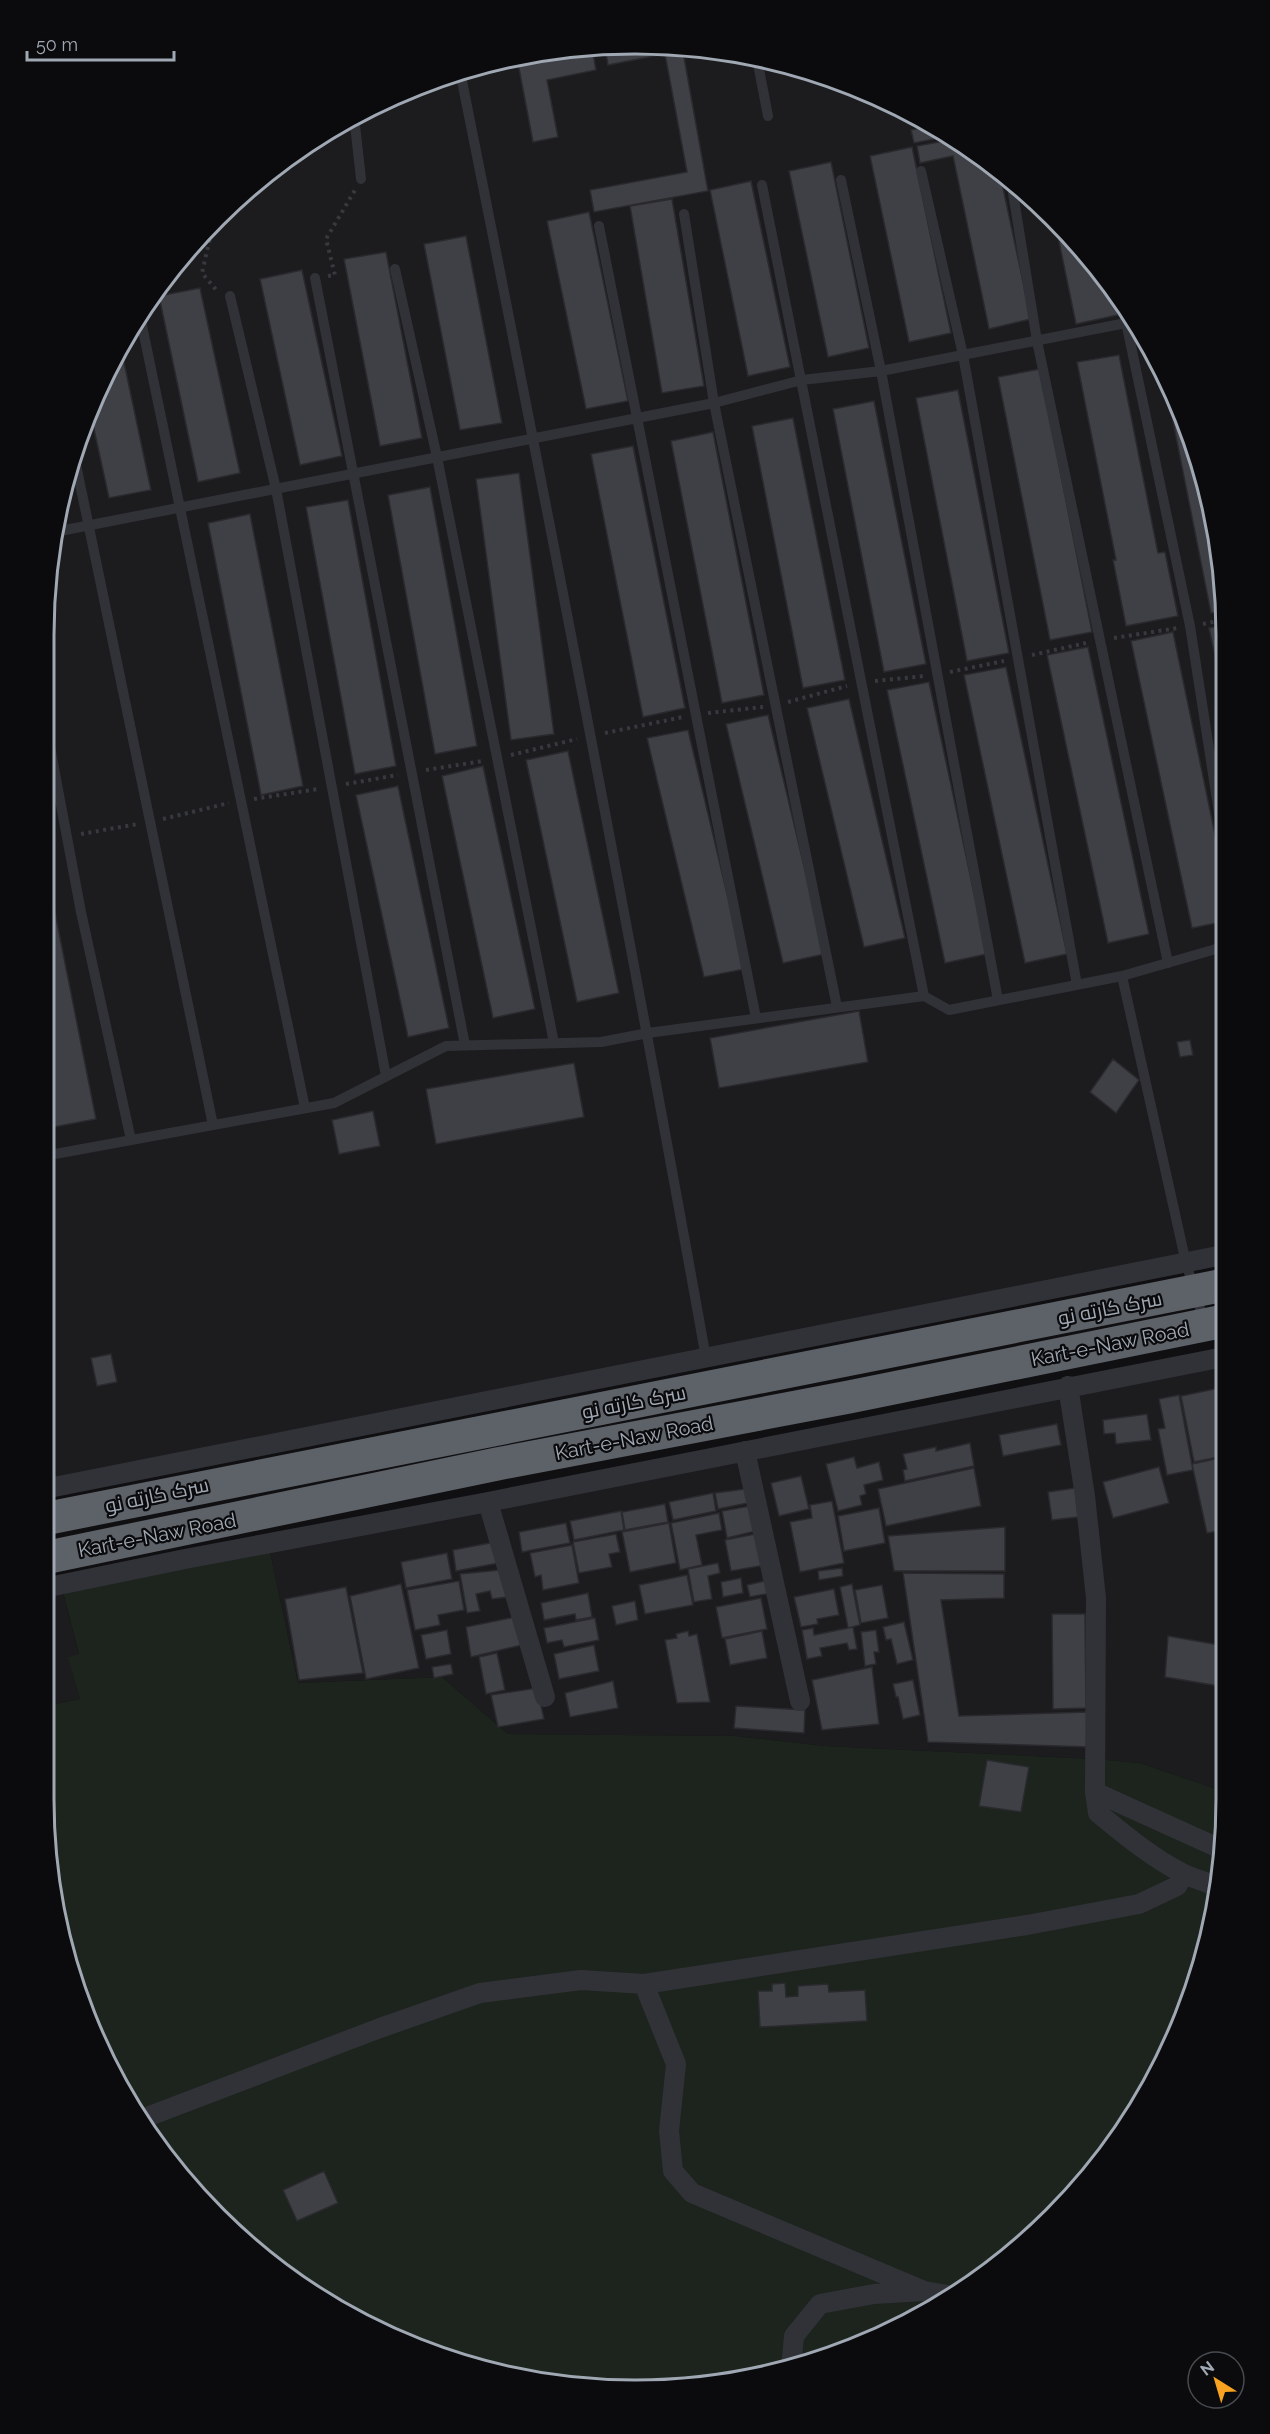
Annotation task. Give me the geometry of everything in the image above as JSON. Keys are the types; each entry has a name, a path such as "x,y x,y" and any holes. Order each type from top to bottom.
{"highway":[{"name":"سرک کارته نو","path":"54,1517 1201,1280"},
{"name":"Kart-e-Naw Road","path":"54,1556 497,1464 849,1397 1214,1322"}],"street":[{"path":"54,1487 706,1358 1201,1280 1216,1264"},
{"path":"54,1586 247,1546 488,1502 1216,1358"},
{"path":"1068,1386 1085,1496 1096,1598 1095,1792 1098,1813 1144,1850 1184,1874 1210,1883"},
{"path":"745,1451 800,1701"},
{"path":"488,1502 546,1697"},
{"path":"1095,1792 1214,1846"},
{"path":"148,2116 380,2028 480,1993 581,1980 644,1984 1027,1925 1139,1904 1177,1886 1184,1874"},
{"path":"644,1984 675,2064 669,2131 673,2171 692,2193 924,2291"},
{"path":"791,2358 794,2336 820,2304 874,2294 924,2291 939,2294"}],"lane":[{"path":"759,68 768,117"},
{"path":"462,81 534,439 648,1033 706,1358"},
{"path":"355,126 361,179"},
{"path":"921,171 963,355 1077,985"},
{"path":"841,180 881,371 998,1000"},
{"path":"762,184 924,996"},
{"path":"1013,194 1037,340 1168,963"},
{"path":"684,214 714,404 837,1007"},
{"path":"599,226 756,1018"},
{"path":"395,269 437,458 554,1043"},
{"path":"315,278 465,1045"},
{"path":"230,296 276,489 386,1076"},
{"path":"64,530 714,404 802,380 881,371 1125,323"},
{"path":"142,327 305,1108"},
{"path":"1131,333 1190,626 1216,793"},
{"path":"78,473 213,1125"},
{"path":"54,770 131,1140"},
{"path":"54,1154 334,1103 446,1046 601,1042 648,1033 924,996 949,1010 1122,976 1216,949"},
{"path":"1122,976 1214,1322"}],"path":[{"path":"315,278 335,274 326,239 361,179"},
{"path":"210,239 202,273 219,292"},
{"path":"66,836 150,822 240,801 497,759 696,714 776,705 862,682 938,675 1100,640 1216,621"}],"shaded area":[{"path":"635,54 673,55 748,65 822,85 857,98 926,132 958,152 989,174 1046,224 1096,281 1138,344 1172,413 1185,448 1205,522 1215,597 1216,635 1216,1256 54,1487 54,635 59,559 65,522 85,448 114,378 132,344 174,281 224,224 281,174 312,152 378,114 413,98 448,85 522,65 597,55"},
{"path":"1216,1359 1216,1789 1140,1763 1096,1759 825,1746 736,1736 508,1734 442,1677 298,1683 268,1543"},
{"path":"268,1543 298,1683 442,1677 508,1734 736,1736 825,1746 1096,1759 1140,1763 1216,1789 1215,1837 1205,1912 1185,1986 1172,2021 1138,2090 1118,2122 1096,2153 1046,2210 989,2260 958,2282 892,2320 857,2336 822,2349 748,2369 673,2379 635,2380 597,2379 522,2369 448,2349 413,2336 344,2302 312,2282 281,2260 224,2210 174,2153 132,2090 114,2056 85,1986 65,1912 59,1875 55,1837 54,1704 80,1699 68,1657 79,1654 61,1585"},
{"path":"61,1585 79,1655 69,1657 80,1699 54,1704 54,1586"}],"building":[{"path":"593,55 596,70 547,80 558,137 533,142 518,66"},
{"path":"606,55 661,55 608,65"},
{"path":"665,55 684,56 708,191 594,212 590,190 687,172"},
{"path":"919,128 937,139 914,143 911,130"},
{"path":"941,141 1002,185 1031,319 989,329 953,156 920,163 917,146"},
{"path":"912,147 951,333 909,342 870,156"},
{"path":"831,162 869,348 828,357 789,171"},
{"path":"751,181 790,367 748,376 710,190"},
{"path":"672,199 704,386 662,393 630,206"},
{"path":"589,212 628,401 586,409 547,221"},
{"path":"466,236 502,423 460,430 424,244"},
{"path":"1058,237 1096,281 1117,311 1118,315 1076,324"},
{"path":"386,252 422,438 380,446 344,259"},
{"path":"302,270 342,456 300,465 260,279"},
{"path":"200,288 240,473 198,482 160,301 164,295"},
{"path":"1119,355 1158,553 1165,552 1178,616 1126,626 1113,560 1116,560 1077,362"},
{"path":"124,360 151,490 109,498 93,426"},
{"path":"1040,369 1092,632 1050,640 998,377"},
{"path":"958,390 1009,653 967,661 916,398"},
{"path":"874,401 926,664 884,672 833,409"},
{"path":"1171,410 1185,448 1205,522 1215,597 1215,612 1211,613"},
{"path":"793,418 845,680 803,688 752,426"},
{"path":"713,432 764,695 722,703 671,441"},
{"path":"633,446 685,708 643,717 591,454"},
{"path":"519,473 554,734 511,740 476,479"},
{"path":"430,487 477,746 435,754 388,495"},
{"path":"348,500 396,766 355,774 306,507"},
{"path":"250,514 303,786 261,795 208,523"},
{"path":"1216,626 1216,661 1209,628"},
{"path":"1173,632 1216,839 1216,923 1192,928 1131,641"},
{"path":"1088,647 1149,934 1108,943 1047,655"},
{"path":"1006,667 1067,954 1025,963 964,675"},
{"path":"929,682 987,954 945,963 887,690"},
{"path":"849,699 905,938 864,947 807,708"},
{"path":"768,715 825,954 783,963 726,724"},
{"path":"688,730 745,969 704,977 647,738"},
{"path":"568,751 619,993 577,1002 526,760"},
{"path":"483,766 535,1009 493,1018 442,776"},
{"path":"398,786 449,1028 408,1037 356,795"},
{"path":"54,907 96,1119 54,1127"},
{"path":"859,1011 868,1062 719,1088 710,1038"},
{"path":"1190,1040 1193,1055 1180,1057 1177,1042"},
{"path":"1113,1059 1139,1080 1116,1113 1090,1092"},
{"path":"574,1063 584,1117 436,1144 426,1089"},
{"path":"373,1111 380,1146 339,1154 332,1120"},
{"path":"111,1354 117,1382 97,1386 91,1358"},
{"path":"1216,1389 1216,1458 1194,1462 1181,1396"},
{"path":"1179,1395 1193,1470 1167,1475 1158,1429 1165,1428 1159,1399"},
{"path":"1147,1414 1151,1440 1116,1444 1115,1433 1104,1434 1103,1420"},
{"path":"1057,1424 1061,1445 1003,1456 999,1435"},
{"path":"970,1443 974,1466 905,1481 903,1470 907,1469 903,1454 936,1447 936,1451"},
{"path":"854,1457 857,1468 879,1462 883,1480 864,1485 866,1494 860,1496 862,1505 838,1511 826,1464"},
{"path":"1216,1459 1216,1531 1207,1533 1192,1464"},
{"path":"1159,1467 1169,1503 1113,1518 1103,1482"},
{"path":"974,1468 981,1506 886,1526 878,1489"},
{"path":"801,1476 809,1509 779,1516 771,1483"},
{"path":"1075,1488 1078,1517 1052,1520 1048,1492"},
{"path":"745,1489 748,1503 718,1509 715,1493"},
{"path":"713,1493 716,1511 673,1520 669,1502"},
{"path":"832,1501 844,1563 800,1572 790,1522 812,1518 810,1505"},
{"path":"665,1504 668,1522 625,1530 622,1512"},
{"path":"750,1506 756,1531 727,1538 722,1511"},
{"path":"879,1508 885,1543 844,1551 838,1516"},
{"path":"621,1511 624,1530 574,1540 570,1521"},
{"path":"719,1513 722,1530 696,1535 702,1565 680,1570 671,1523"},
{"path":"566,1523 570,1543 522,1552 519,1532"},
{"path":"669,1523 676,1563 630,1572 622,1532"},
{"path":"1005,1527 1005,1571 894,1571 888,1536"},
{"path":"760,1533 766,1565 731,1571 725,1540"},
{"path":"616,1534 620,1552 609,1554 612,1567 579,1573 573,1542"},
{"path":"495,1542 499,1563 456,1571 453,1550"},
{"path":"572,1545 579,1583 543,1590 541,1575 535,1577 530,1553"},
{"path":"447,1553 452,1579 406,1588 401,1562"},
{"path":"718,1563 720,1573 708,1576 712,1599 694,1602 688,1569"},
{"path":"842,1568 843,1576 819,1580 818,1571"},
{"path":"500,1570 507,1597 492,1599 490,1591 476,1594 480,1611 467,1613 460,1574"},
{"path":"903,1573 1004,1574 1004,1598 941,1600 959,1716 1089,1712 1091,1747 928,1742"},
{"path":"687,1575 693,1605 645,1614 639,1585"},
{"path":"741,1578 743,1593 723,1597 721,1582"},
{"path":"769,1580 771,1593 750,1597 747,1585"},
{"path":"459,1581 464,1610 438,1615 440,1625 415,1630 407,1590"},
{"path":"401,1584 419,1668 366,1679 350,1596"},
{"path":"852,1584 860,1625 848,1628 840,1587"},
{"path":"882,1585 888,1618 861,1623 855,1590"},
{"path":"346,1587 363,1673 299,1680 285,1599"},
{"path":"834,1589 839,1615 817,1619 818,1624 801,1627 794,1597"},
{"path":"588,1593 592,1617 576,1620 575,1614 544,1620 541,1603"},
{"path":"761,1598 767,1629 722,1638 716,1607"},
{"path":"635,1601 638,1620 616,1625 612,1606"},
{"path":"1052,1614 1085,1614 1086,1708 1053,1709"},
{"path":"515,1617 522,1645 471,1657 466,1627"},
{"path":"595,1618 599,1640 564,1647 562,1640 547,1643 544,1628"},
{"path":"904,1622 913,1660 897,1664 891,1639 886,1640 883,1627"},
{"path":"853,1627 857,1649 849,1650 847,1643 820,1648 822,1656 807,1659 802,1630 813,1628 814,1635"},
{"path":"447,1630 451,1654 426,1659 421,1635"},
{"path":"876,1630 879,1652 874,1652 876,1664 865,1666 861,1632"},
{"path":"688,1631 689,1636 697,1634 710,1702 677,1703 665,1640 677,1638 676,1634"},
{"path":"762,1631 767,1658 730,1665 725,1639"},
{"path":"1168,1636 1216,1644 1216,1686 1165,1677"},
{"path":"594,1645 599,1671 559,1679 554,1654"},
{"path":"497,1653 505,1690 486,1694 479,1657"},
{"path":"451,1664 453,1674 434,1678 432,1667"},
{"path":"872,1667 879,1724 822,1730 812,1680"},
{"path":"913,1680 920,1715 903,1719 893,1684"},
{"path":"613,1681 618,1708 570,1717 565,1693"},
{"path":"537,1688 544,1719 498,1727 491,1695"},
{"path":"736,1706 805,1710 804,1733 734,1728"},
{"path":"987,1760 1029,1767 1021,1812 979,1806"},
{"path":"785,1983 786,1997 798,1996 798,1986 828,1984 829,1992 865,1990 867,2021 760,2027 758,1991 772,1991 772,1984"},
{"path":"324,2171 338,2203 297,2221 283,2190"}]}
